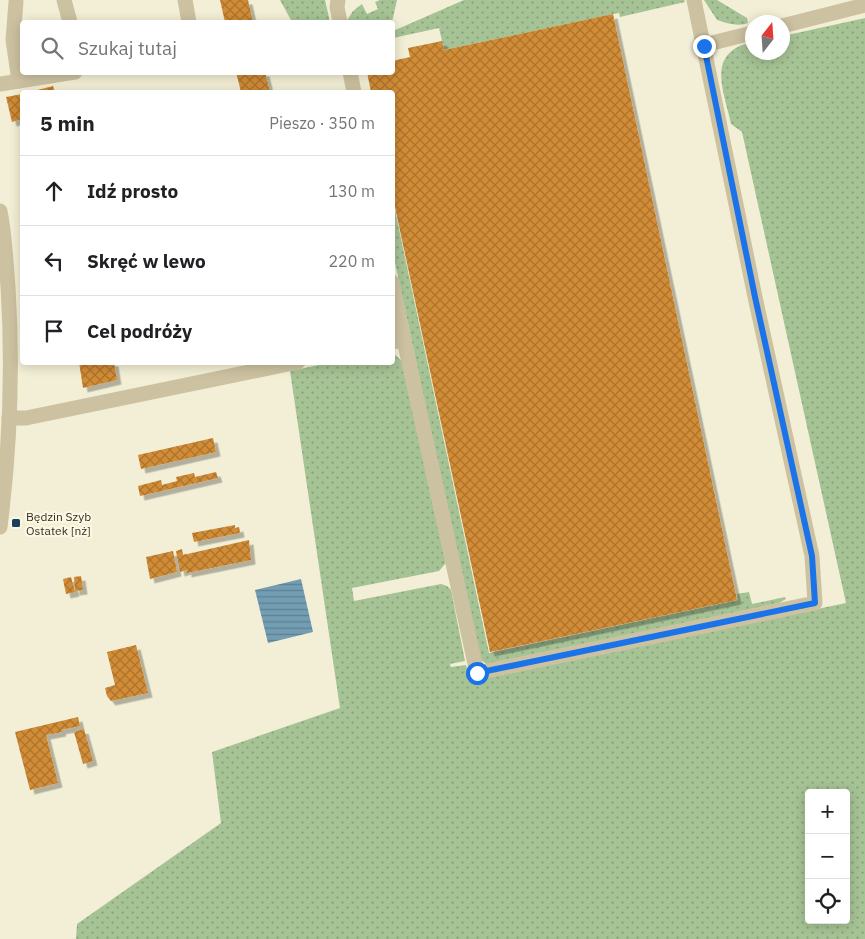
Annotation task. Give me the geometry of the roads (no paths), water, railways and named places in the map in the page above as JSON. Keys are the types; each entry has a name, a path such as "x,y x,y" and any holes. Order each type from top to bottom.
{"street":[{"path":"64,0 69,20"},
{"path":"185,0 189,20"},
{"path":"338,0 337,8 340,20"},
{"path":"395,312 398,341 477,673 815,603 812,556 755,297 694,0"},
{"path":"16,2 13,40 19,81"},
{"path":"790,24 865,5"},
{"path":"704,46 745,35"},
{"path":"0,84 56,75"},
{"path":"351,75 354,90"},
{"path":"0,212 4,241 11,356 9,418 0,527"},
{"path":"9,418 26,418 283,365"}],"water":[{"path":"301,579 313,632 268,643 255,590"}],"place":[{"name":"Będzin Szyb Ostatek [nż]","path":"16,523"}]}
